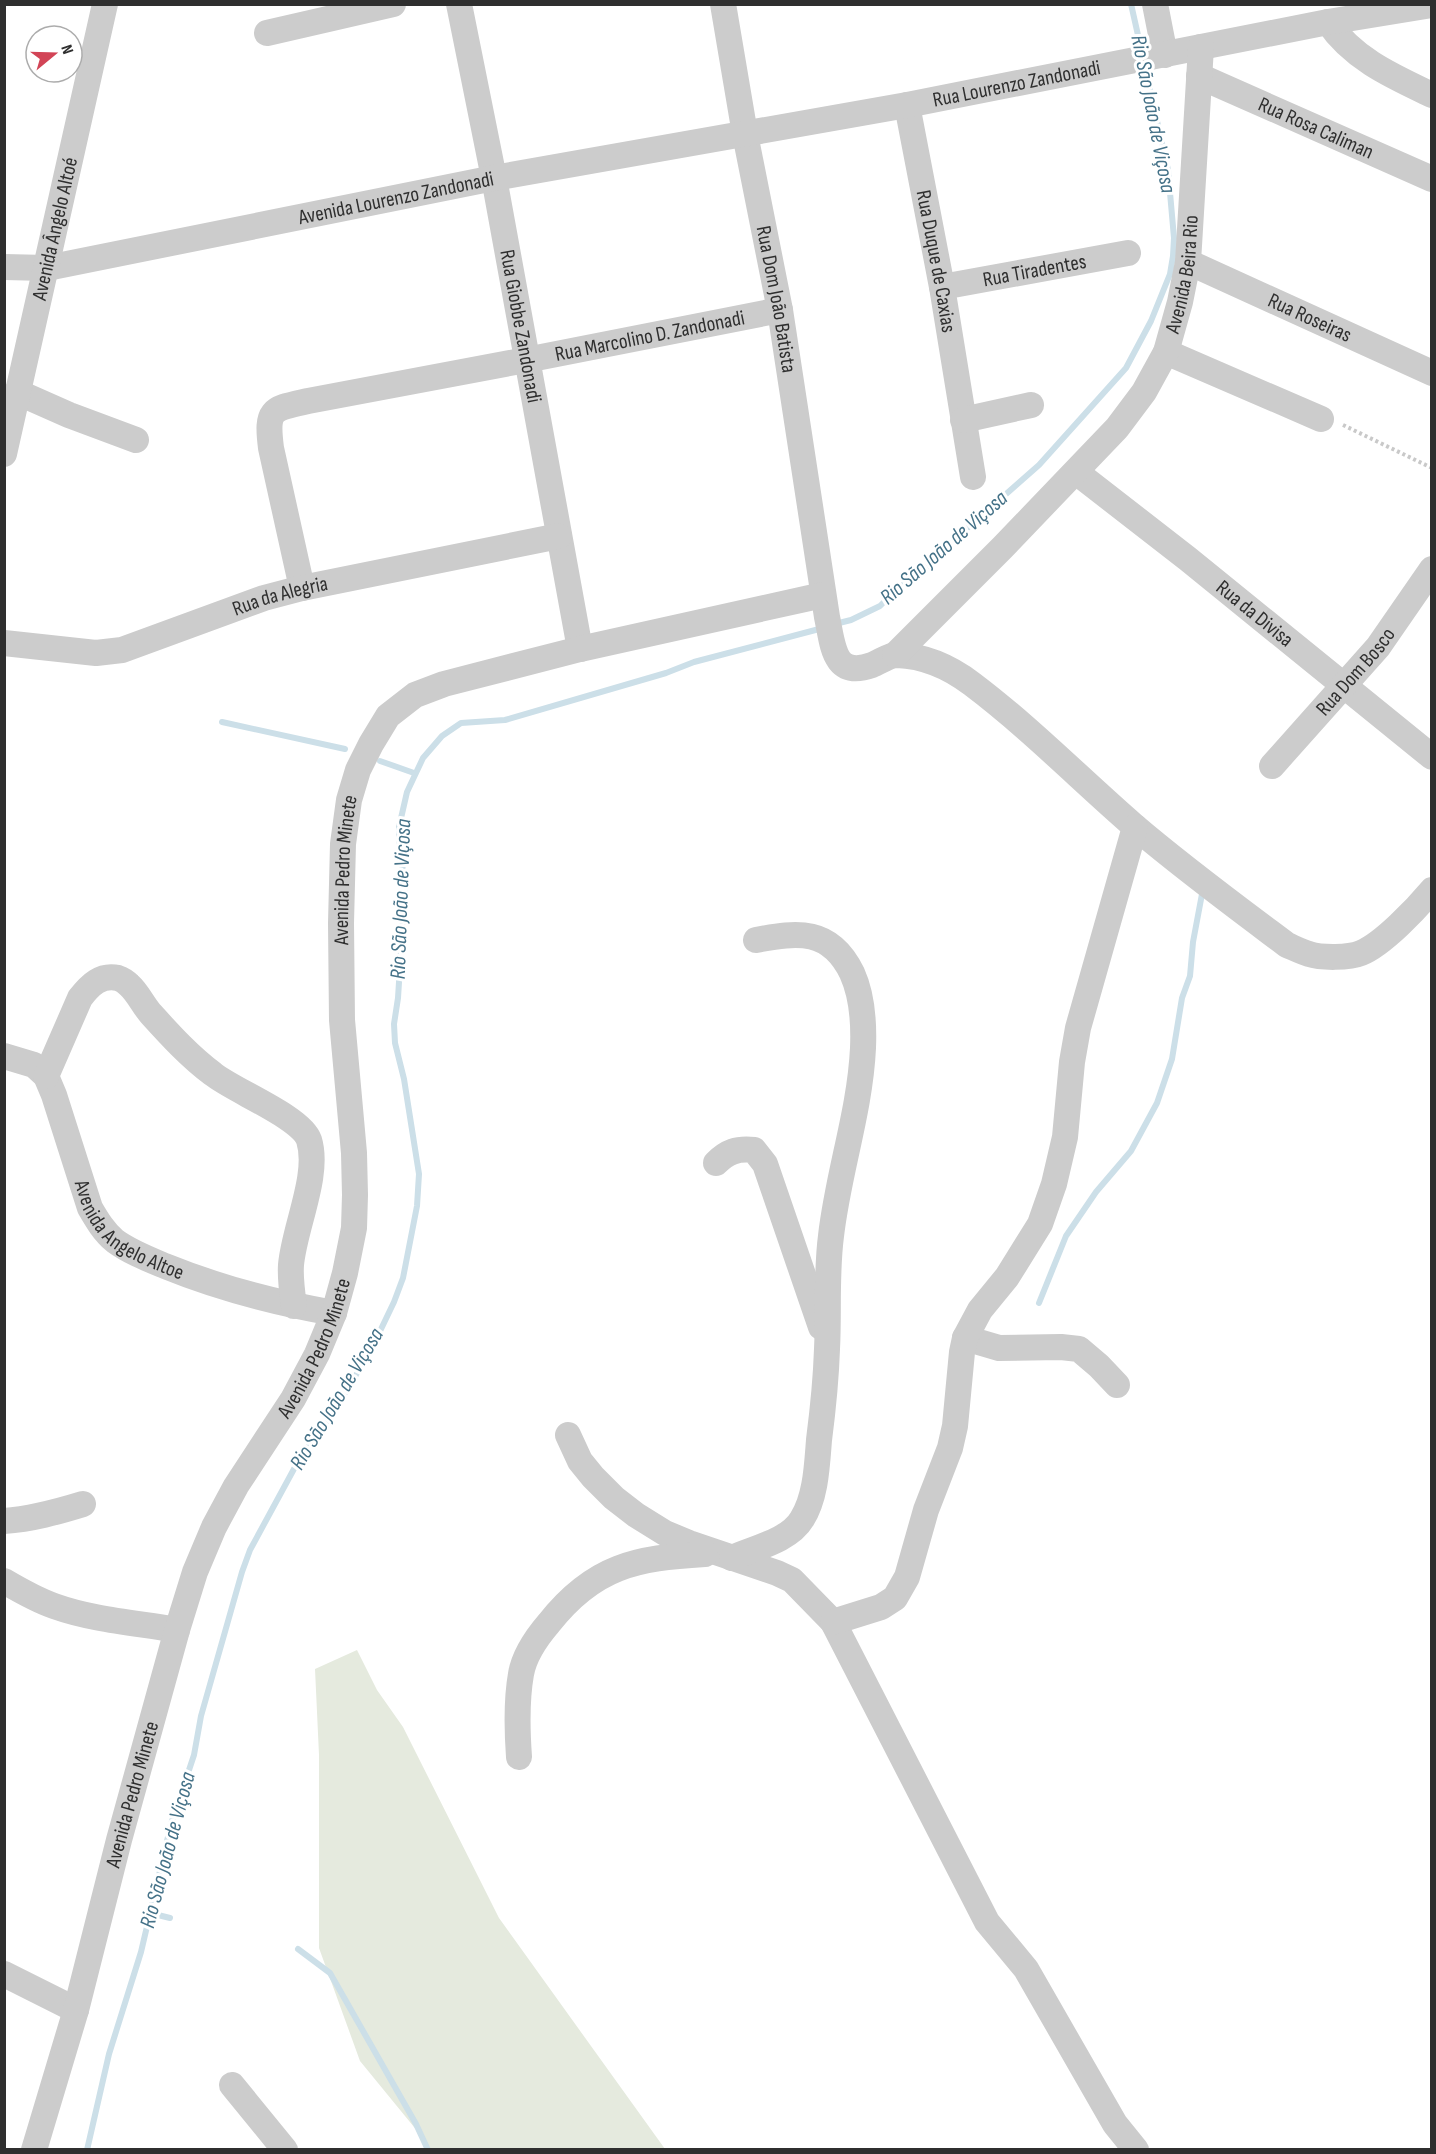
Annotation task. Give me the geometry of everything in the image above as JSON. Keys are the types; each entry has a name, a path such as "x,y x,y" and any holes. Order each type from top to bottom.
{"street":[{"name":"Avenida Ângelo Altoé","path":"4,454 105,4"},
{"path":"267,33 393,4"},
{"name":"Rua Giobbe Zandonadi","path":"459,4 494,178 580,649"},
{"name":"Rua Dom João Batista","path":"723,4 745,134 780,310 834,653 844,666 857,668 872,666 895,655"},
{"path":"1155,4 1157,56"},
{"name":"Rua Lourenzo Zandonadi","path":"745,134 907,105 1328,22 1431,5"},
{"path":"1328,22 1350,49 1431,95"},
{"name":"Avenida Beira Rio","path":"895,655 1117,428 1144,392 1166,352 1188,262 1201,47"},
{"name":"Rua Rosa Caliman","path":"1199,76 1431,179"},
{"name":"Rua Duque de Caxias","path":"907,105 942,287 973,477"},
{"name":"Avenida Lourenzo Zandonadi","path":"46,268 494,178 745,134"},
{"name":"Rua Tiradentes","path":"942,287 1128,253"},
{"name":"Rua Roseiras","path":"1188,262 1431,373"},
{"path":"4,267 46,268"},
{"name":"Rua Marcolino D. Zandonadi","path":"302,588 279,486 269,427 270,416 276,410 308,401 780,310"},
{"path":"1166,352 1330,421"},
{"path":"17,392 136,440"},
{"path":"963,420 1031,405"},
{"name":"Rua da Divisa","path":"1076,472 1431,757"},
{"name":"Rua da Alegria","path":"4,643 96,653 122,650 264,598 302,588 559,536"},
{"name":"Rua Dom Bosco","path":"1272,766 1378,647 1431,569"},
{"name":"Avenida Pedro Minete","path":"34,2150 76,2010 119,1840 195,1572 214,1527 236,1486 293,1399 317,1354 334,1313 345,1273 352,1239 355,1195 354,1153 342,1020 343,844 348,800 370,744 388,716 415,695 444,684 580,649 825,606"},
{"path":"895,655 934,662 952,670 973,684 1135,827 1287,945 1310,955 1335,956 1360,953 1381,940 1421,903 1431,890"},
{"path":"833,1622 881,1607 895,1598 907,1577 926,1510 950,1448 955,1425 965,1338 980,1310 1007,1277 1032,1238 1040,1224 1048,1200 1065,1137 1072,1062 1078,1028 1135,827"},
{"path":"519,1757 517,1699 521,1672 528,1654 541,1633 570,1599 594,1579 617,1568 643,1560 666,1556 725,1556 780,1538 794,1530 803,1518 809,1502 817,1464 828,1347 830,1238 858,1088 863,1049 862,1024 858,992 852,974 844,959 830,943 799,933 756,939"},
{"path":"4,1056 34,1065 46,1076 84,993 96,981 107,977 120,978 130,986 150,1013 170,1034 212,1074 296,1124 305,1132 309,1140 311,1160 291,1265 294,1306"},
{"name":"Avenida Angelo Altoe","path":"46,1076 90,1208 99,1224 115,1241 140,1256 192,1277 294,1306 334,1313"},
{"path":"716,1163 729,1152 746,1149 754,1150 765,1164 828,1347"},
{"path":"965,1338 999,1348 1079,1349 1117,1385"},
{"path":"568,1435 580,1461 614,1498 636,1515 665,1533 792,1580 833,1622 987,1922 1026,1970 1115,2124 1136,2150"},
{"path":"4,1521 22,1520 83,1504"},
{"path":"4,1581 55,1607 177,1630"},
{"path":"4,1974 76,2010"},
{"path":"232,2085 285,2150"}],"path":[{"path":"1330,421 1431,468"}],"shaded area":[{"path":"357,1650 377,1690 403,1727 499,1918 665,2149 430,2149 360,2061 319,1948 319,1755 315,1669"}],"waterway":[{"name":"Rio São João de Viçosa","path":"1131,4 1142,53"},
{"name":"Rio São João de Viçosa","path":"835,624 851,620 880,606 896,590 925,569 1039,465 1126,368 1151,321 1170,274 1173,256 1174,238 1168,170 1144,63"},
{"name":"Rio São João de Viçosa","path":"87,2150 109,2054 141,1952 171,1824 194,1755 201,1716 242,1572 250,1550 301,1456 328,1421 371,1350 403,1278 417,1206 419,1174 404,1079 395,1043 394,1024 398,998 405,887 399,827 407,792 423,758 442,736 461,723 505,720 666,673 694,662 823,628"},
{"path":"222,722 345,749"},
{"path":"380,761 414,773"},
{"path":"1039,1303 1066,1236 1096,1192 1131,1151 1157,1103 1172,1059 1182,998 1190,976 1193,942 1202,894"},
{"path":"150,1913 170,1918"},
{"path":"298,1949 330,1973 416,2124 428,2150"}]}
